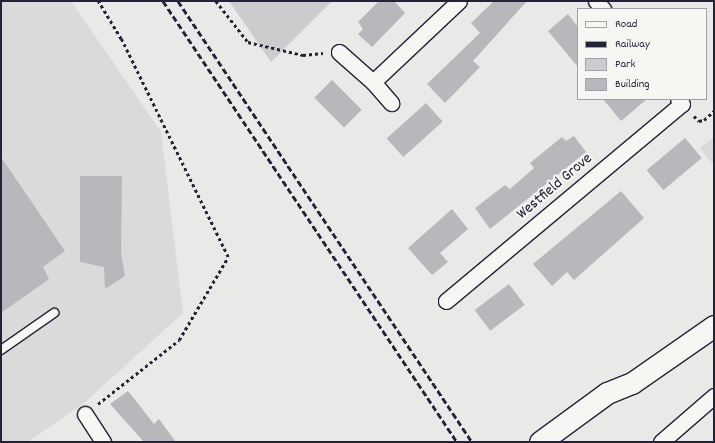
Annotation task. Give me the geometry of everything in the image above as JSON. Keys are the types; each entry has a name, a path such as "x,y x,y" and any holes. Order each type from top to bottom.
{"street":[{"path":"373,82 459,1"},
{"path":"340,52 373,82 391,103"},
{"name":"Westfield Grove","path":"446,301 680,102"},
{"path":"540,442 608,393 632,383 714,326"},
{"path":"562,442 615,404 632,383"},
{"path":"661,442 714,396"},
{"path":"85,414 102,442"}],"lane":[{"path":"1,350 54,313"}],"path":[{"path":"98,1 121,39 228,257 179,340 115,391"},
{"path":"216,1 248,42 303,55 340,52"},
{"path":"680,102 699,121 704,120 714,111"}],"shaded area":[{"path":"1,1 71,1 161,132 183,313 83,404 28,442 1,442"},
{"path":"714,137 714,161 712,163 700,148"}],"green space":[{"path":"229,1 332,1 271,62"}],"building":[{"path":"379,1 394,1 405,13 372,47 358,34 363,29 358,22"},
{"path":"494,1 527,1 473,61 480,67 445,103 427,84 480,33 471,23"},
{"path":"568,14 577,26 577,66 548,31"},
{"path":"332,80 362,110 344,127 314,98"},
{"path":"604,100 646,100 621,121"},
{"path":"426,103 443,122 403,157 387,138"},
{"path":"574,136 586,152 490,229 475,208 505,185 510,189 534,168 530,163 562,137 566,141"},
{"path":"685,138 702,158 663,190 647,170"},
{"path":"1,157 65,251 43,267 49,279 1,313"},
{"path":"80,176 122,176 121,253 125,276 105,289 104,267 80,262"},
{"path":"621,191 644,218 574,280 567,272 552,286 533,264"},
{"path":"452,209 468,229 440,253 448,262 432,275 408,248"},
{"path":"509,284 525,305 490,331 475,310"},
{"path":"128,391 154,424 159,419 176,442 144,442 110,404"}],"railway":[{"path":"163,1 457,442"},
{"path":"178,1 472,442"}]}
